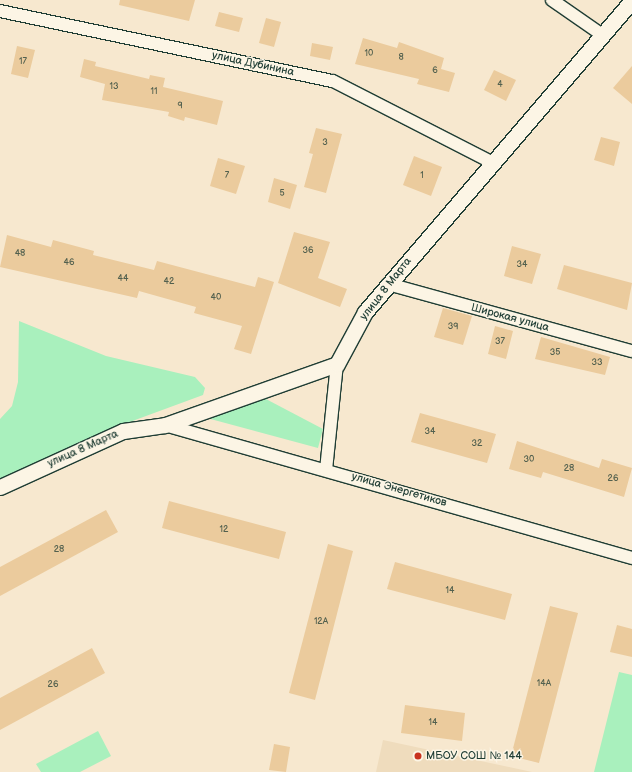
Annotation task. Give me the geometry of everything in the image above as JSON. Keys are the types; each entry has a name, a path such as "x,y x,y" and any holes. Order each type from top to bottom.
{"street":[{"path":"552,0 601,34"},
{"name":"улица 8 Марта","path":"0,487 123,431 165,425 337,364 365,312 601,34 632,0"},
{"name":"улица Дубинина","path":"0,11 333,81 492,162"},
{"name":"Широкая улица","path":"388,284 632,351"},
{"path":"326,470 337,364"},
{"name":"улица Энергетиков","path":"165,425 632,558"}],"shaded area":[{"name":"МБОУ СОШ № 144","path":"383,740 532,772 376,772"}],"green space":[{"path":"19,321 106,356 195,377 205,388 203,395 108,430 0,488 0,419 12,406 18,382"},
{"path":"264,398 323,429 318,448 203,417"},
{"path":"619,672 632,675 632,772 594,772"},
{"path":"98,731 111,756 80,772 41,772 36,764"}],"building":[{"path":"120,0 195,0 189,21 119,5"},
{"path":"219,12 243,18 239,32 215,26"},
{"path":"266,18 281,22 274,47 259,43"},
{"path":"363,38 397,48 399,42 444,58 441,69 455,73 449,92 417,84 419,79 355,64"},
{"path":"312,43 333,47 330,60 310,56"},
{"path":"17,46 35,50 28,78 11,74"},
{"path":"84,59 96,62 95,66 149,79 150,75 165,78 163,87 223,101 217,125 185,117 184,121 168,116 169,112 102,100 105,84 80,77"},
{"path":"632,66 632,104 613,88"},
{"path":"494,70 516,80 506,101 484,90"},
{"path":"316,128 342,134 326,193 304,187 313,154 309,153"},
{"path":"601,137 620,142 614,166 594,160"},
{"path":"414,156 442,167 431,196 403,185"},
{"path":"218,158 245,166 236,194 210,186"},
{"path":"274,178 297,185 290,209 268,202"},
{"path":"294,232 330,242 318,278 347,289 340,307 278,283"},
{"path":"7,235 51,247 53,240 94,251 93,255 154,270 157,261 255,287 258,277 274,282 251,354 234,349 242,326 194,313 196,307 139,291 137,298 0,267"},
{"path":"512,246 541,254 532,284 504,276"},
{"path":"564,265 632,283 627,310 557,289"},
{"path":"443,308 472,316 463,345 434,337"},
{"path":"495,326 513,331 506,359 488,354"},
{"path":"541,337 610,357 605,375 535,359"},
{"path":"420,413 496,434 487,463 411,442"},
{"path":"517,441 599,468 602,459 632,468 624,497 543,472 541,478 509,469"},
{"path":"169,501 286,532 279,559 162,528"},
{"path":"106,510 118,532 0,596 0,567"},
{"path":"328,544 353,551 315,700 289,693"},
{"path":"395,562 512,594 505,620 387,589"},
{"path":"550,606 578,613 539,763 511,756"},
{"path":"617,625 632,629 632,657 610,652"},
{"path":"92,648 105,673 0,730 0,698"},
{"path":"405,705 465,713 462,741 401,733"},
{"path":"274,744 290,747 286,772 269,770"}],"place":[{"name":"МБОУ СОШ № 144","path":"418,756"}]}
